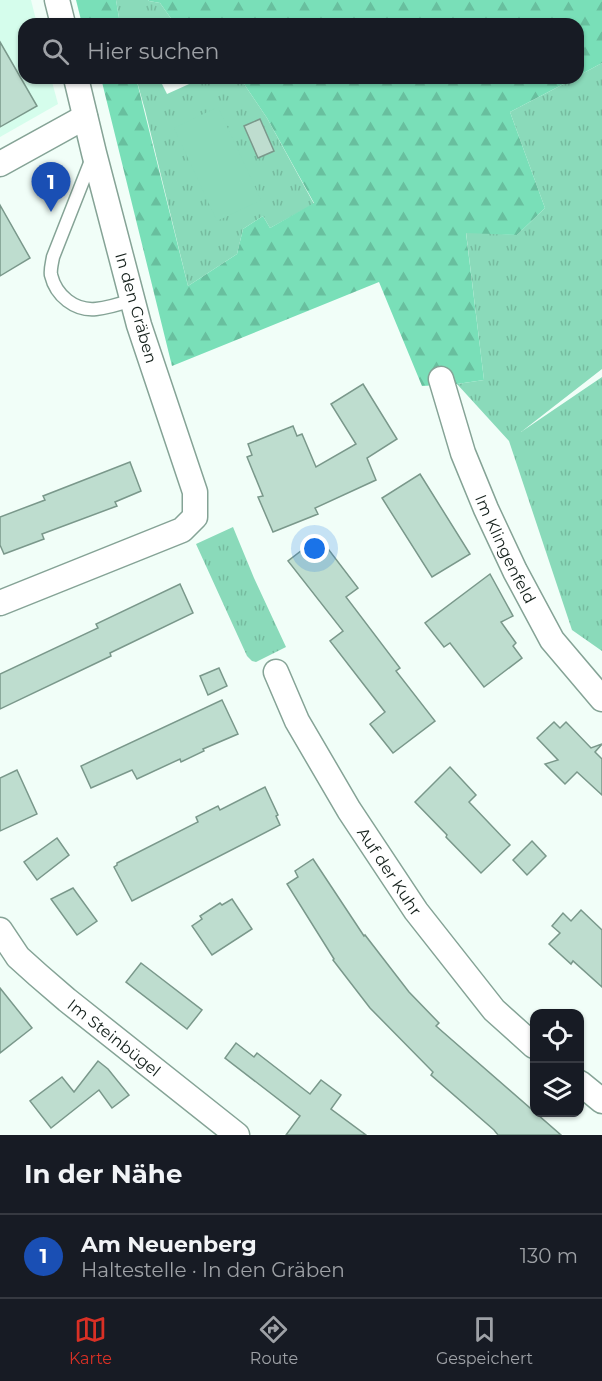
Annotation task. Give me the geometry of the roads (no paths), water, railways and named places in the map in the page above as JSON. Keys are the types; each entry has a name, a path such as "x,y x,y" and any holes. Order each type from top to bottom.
{"street":[{"path":"57,0 62,18"},
{"name":"In den Gräben","path":"0,603 182,530 195,517 195,492 132,300 77,84"},
{"path":"0,164 85,117"},
{"name":"Im Klingenfeld","path":"441,379 463,453 486,510 515,571 552,640 602,699"},
{"name":"Auf der Kuhr","path":"276,672 297,721 349,810 416,911 494,1010 530,1042"},
{"name":"Im Steinbügel","path":"0,930 9,962 67,1000 237,1135"},
{"path":"584,1087 602,1101"}],"lane":[{"path":"94,153 53,257 51,273 57,290 80,308 93,310 107,308 132,300"}],"place":[{"name":"Am Neuenberg","path":"51,212"}]}
